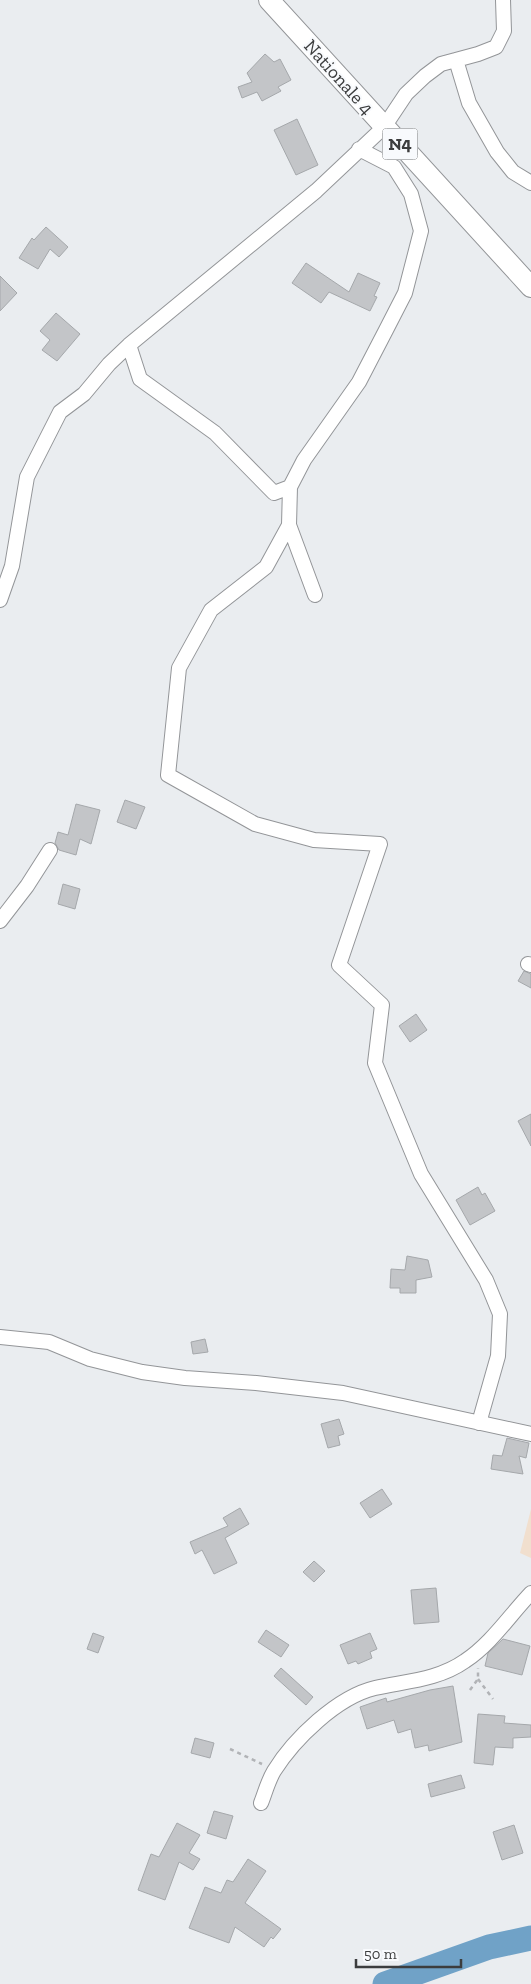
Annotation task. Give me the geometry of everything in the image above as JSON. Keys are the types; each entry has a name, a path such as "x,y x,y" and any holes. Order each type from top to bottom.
{"highway":[{"name":"Nationale 4","path":"269,0 531,287"}],"street":[{"path":"0,600 12,566 27,477 60,412 84,394 109,364 128,346 316,191 384,127 406,94 441,64 496,47 504,30 503,0"},
{"path":"456,60 469,103 497,152 513,172 531,183"},
{"path":"315,595 289,525 290,487 304,460 359,382 405,293 421,231 411,194 394,167 359,149"},
{"path":"128,346 140,379 216,433 274,493 290,487"},
{"path":"289,525 266,567 211,610 179,668 168,775 255,824 314,840 380,844 339,965 382,1005 375,1063 421,1174 486,1280 500,1314 498,1356 479,1423"},
{"path":"0,921 27,886 50,850"},
{"path":"0,1337 49,1342 90,1359 142,1372 343,1393 531,1434"},
{"path":"261,1803 273,1772 305,1734 346,1700 375,1688 441,1674 465,1662 478,1652 531,1593"}],"path":[{"path":"470,1690 478,1679 478,1652"},
{"path":"478,1679 493,1699"},
{"path":"230,1749 273,1772"}],"shaded area":[{"path":"531,1509 531,1558 520,1553"}],"building":[{"path":"265,54 274,62 280,59 291,80 278,87 281,91 262,101 257,92 242,98 238,87 252,82 247,73"},
{"path":"297,119 318,165 296,175 274,130"},
{"path":"46,227 68,247 59,257 50,249 38,269 19,258 32,238 34,240"},
{"path":"306,263 349,292 358,273 380,283 374,296 377,297 370,311 329,292 321,303 292,283"},
{"path":"0,276 17,293 0,311"},
{"path":"56,313 80,334 57,361 42,350 50,340 40,331"},
{"path":"125,800 145,807 136,829 117,822"},
{"path":"76,804 100,810 91,844 80,839 76,855 59,850 55,843 58,832 68,835"},
{"path":"63,884 80,889 75,909 58,904"},
{"path":"524,971 531,974 531,988 518,981"},
{"path":"416,1014 427,1030 410,1042 399,1026"},
{"path":"531,1114 531,1146 518,1121"},
{"path":"478,1187 482,1195 485,1193 495,1211 470,1225 456,1200"},
{"path":"407,1256 428,1260 429,1264 432,1277 416,1280 416,1293 400,1293 400,1288 390,1288 391,1269 405,1270"},
{"path":"205,1339 208,1352 193,1354 191,1342"},
{"path":"339,1419 344,1434 338,1436 340,1445 328,1448 321,1424"},
{"path":"507,1438 529,1443 526,1458 519,1456 523,1474 491,1469 493,1455 502,1456"},
{"path":"382,1489 392,1504 370,1518 360,1503"},
{"path":"240,1508 249,1524 225,1538 237,1563 214,1574 202,1550 195,1554 190,1542 228,1526 223,1518"},
{"path":"314,1561 325,1571 314,1582 303,1572"},
{"path":"436,1588 439,1622 414,1624 411,1590"},
{"path":"266,1630 289,1645 281,1657 258,1642"},
{"path":"93,1633 104,1637 98,1653 87,1649"},
{"path":"370,1633 377,1649 370,1652 372,1658 358,1664 356,1661 348,1664 340,1645"},
{"path":"503,1639 530,1646 522,1675 485,1666 488,1653"},
{"path":"281,1668 313,1697 306,1705 274,1676"},
{"path":"453,1686 462,1742 429,1751 428,1745 415,1748 411,1729 398,1733 394,1720 367,1729 360,1707 386,1698 387,1702 430,1690"},
{"path":"478,1714 505,1716 504,1723 531,1725 531,1737 513,1738 513,1748 495,1747 493,1765 474,1763"},
{"path":"195,1738 214,1743 210,1758 191,1753"},
{"path":"461,1775 465,1788 431,1797 428,1784"},
{"path":"214,1811 233,1816 226,1839 207,1833"},
{"path":"177,1823 200,1835 189,1853 200,1859 193,1870 179,1862 165,1900 138,1890 151,1854 159,1857"},
{"path":"514,1825 523,1853 502,1860 493,1832"},
{"path":"248,1859 266,1871 245,1903 281,1929 273,1939 271,1937 264,1947 235,1927 229,1943 189,1928 205,1887 221,1893 227,1880 233,1882"}],"waterway":[{"path":"385,1984 489,1947 531,1938"}]}
